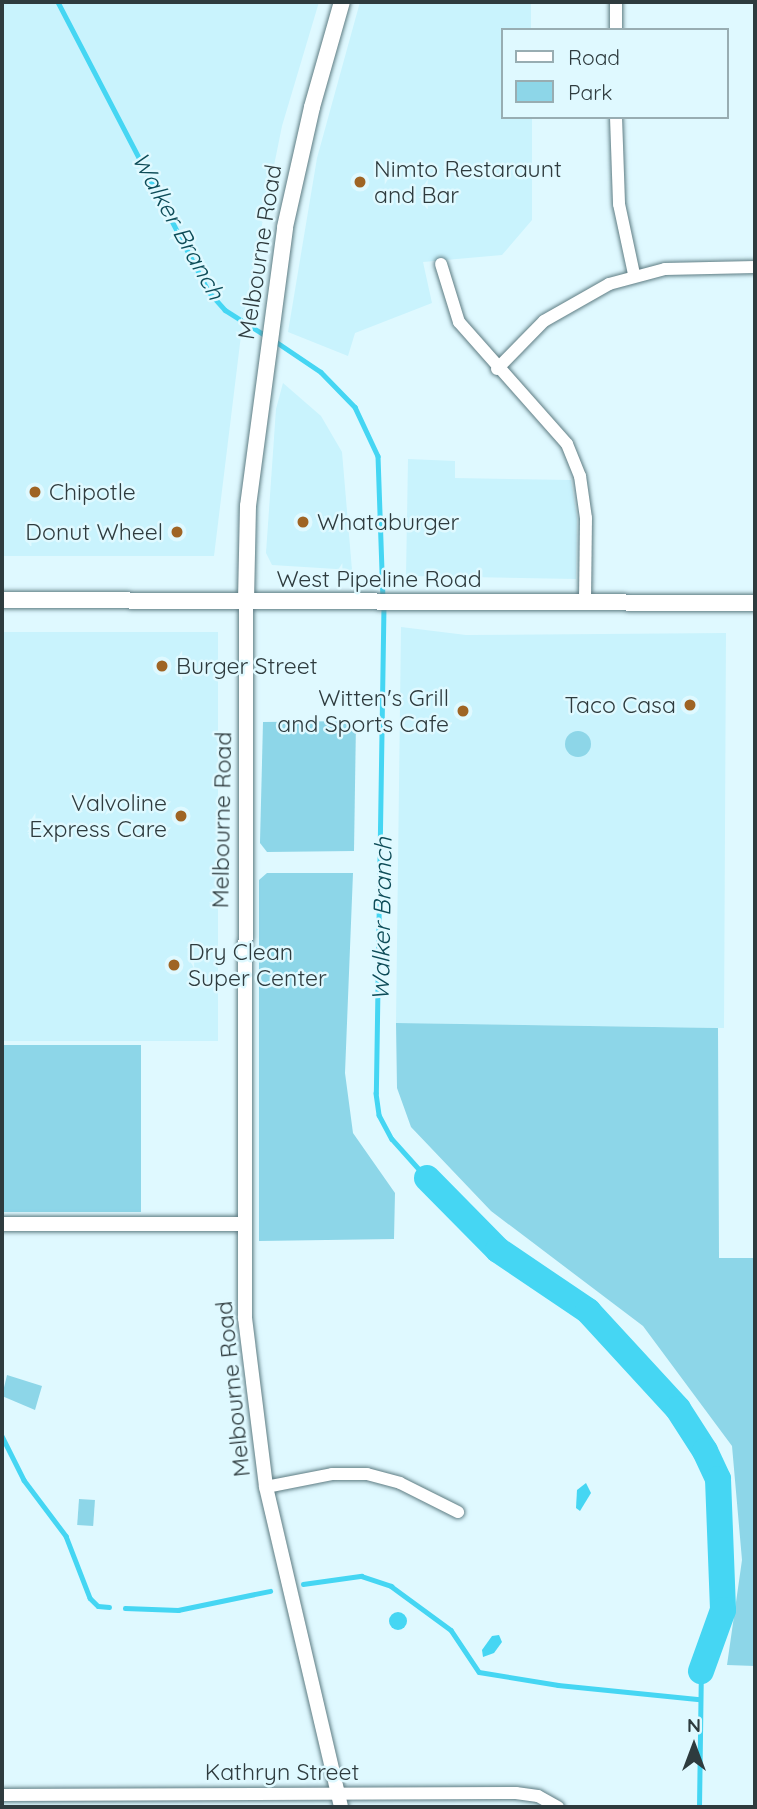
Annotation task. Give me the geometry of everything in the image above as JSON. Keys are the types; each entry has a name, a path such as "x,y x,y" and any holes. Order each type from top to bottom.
{"main road":[{"name":"Melbourne Road","path":"246,601 248,506 273,308 295,173 342,2"},
{"name":"West Pipeline Road","path":"2,600 755,603"}],"street":[{"path":"616,2 616,28"},
{"path":"616,119 619,204 634,274"},
{"path":"441,264 459,322 497,369 554,426 580,476 586,518 585,603"},
{"path":"497,369 544,321 576,299 634,274 665,269 755,267"},
{"name":"Melbourne Road","path":"246,601 243,1224 249,1370 266,1487 340,1800"},
{"path":"2,1224 243,1224"},
{"path":"266,1487 332,1474 367,1474 400,1483 458,1512"},
{"name":"Kathryn Street","path":"2,1795 340,1800 516,1793 538,1796 558,1807"}],"shaded area":[{"path":"2,2 319,2 282,126 243,319 214,556 2,556"},
{"path":"360,2 531,2 531,28 502,28 502,119 532,119 532,220 502,255 423,262 432,303 355,333 348,356 288,332 317,158"},
{"path":"283,383 321,416 342,452 352,570 272,565 266,553 276,409"},
{"path":"408,459 455,461 455,478 571,480 577,517 576,579 406,576"},
{"path":"401,627 466,635 726,633 724,1028 396,1023"},
{"path":"2,632 218,632 218,1041 2,1041"},
{"path":"586,1483 591,1493 580,1511 576,1508 577,1490"},
{"path":"398,1612 404,1615 407,1621 404,1627 398,1630 392,1627 389,1621 392,1615"},
{"path":"499,1635 502,1642 494,1653 483,1657 482,1650 492,1636"}],"green space":[{"path":"356,721 354,851 267,852 260,843 263,722"},
{"path":"578,731 587,735 591,744 587,753 578,757 569,753 565,744 569,735"},
{"path":"267,873 353,873 345,1073 353,1133 395,1193 394,1239 259,1241 259,880"},
{"path":"396,1023 718,1028 719,1258 755,1258 755,1666 727,1665 742,1560 732,1446 643,1326 491,1211 411,1127 397,1088"},
{"path":"2,1045 141,1045 141,1212 2,1212"},
{"path":"7,1375 42,1386 35,1410 2,1396"},
{"path":"79,1499 95,1500 93,1526 77,1525"}],"waterway":[{"name":"Walker Branch","path":"58,2 209,292 225,310 268,337"},
{"name":"Walker Branch","path":"275,341 321,372 355,407 378,456 383,597"},
{"name":"Walker Branch","path":"384,606 376,1093 379,1115 392,1139 427,1178"},
{"name":"Walker Branch","path":"427,1178 498,1250 588,1311 678,1409 705,1451 718,1479 723,1610 701,1671"},
{"path":"2,1436 24,1480 66,1536 90,1598 98,1606 109,1607"},
{"path":"303,1584 361,1576 391,1586 451,1630 479,1672 558,1685 699,1699"},
{"path":"125,1608 178,1610 270,1591"},
{"name":"Walker Branch","path":"699,1807 701,1671"}],"place":[{"name":"Nimto Restaraunt and Bar","path":"360,182"},
{"name":"Chipotle","path":"35,492"},
{"name":"Whataburger","path":"303,522"},
{"name":"Donut Wheel","path":"177,532"},
{"name":"Burger Street","path":"162,666"},
{"name":"Taco Casa","path":"690,705"},
{"name":"Witten's Grill and Sports Cafe","path":"463,711"},
{"name":"Valvoline Express Care","path":"181,816"},
{"name":"Dry Clean Super Center","path":"174,965"}]}
